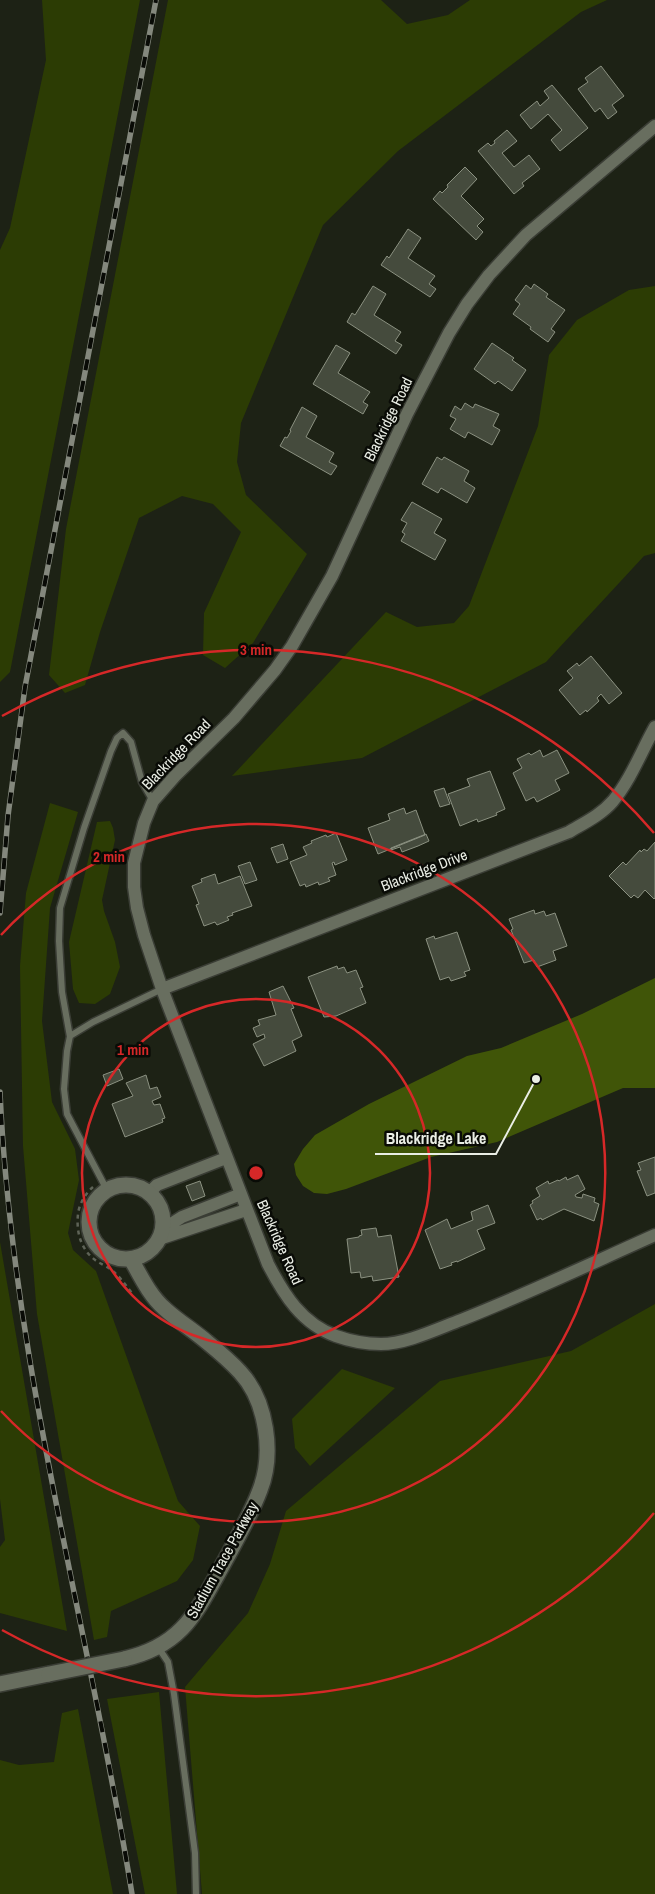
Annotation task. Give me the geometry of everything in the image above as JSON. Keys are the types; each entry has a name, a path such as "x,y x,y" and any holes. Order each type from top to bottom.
{"street":[{"name":"Blackridge Road","path":"655,126 526,235 489,275 473,297 450,333 407,414 332,576 292,646 275,670 234,718 175,776 153,801 138,842 134,863 134,887 144,935 162,989 246,1210 268,1264 282,1292 296,1309 315,1325 336,1336 382,1344 426,1334 527,1294 655,1235"},
{"name":"Blackridge Drive","path":"162,989 569,832 595,817 612,802 627,782 655,727"},
{"path":"149,1193 157,1185 226,1158"},
{"path":"161,1234 161,1209 149,1193 136,1186 104,1185 90,1212 88,1221 92,1239 104,1253 113,1257 131,1259 148,1253 161,1234 182,1217 240,1194"},
{"path":"161,1234 246,1210"},
{"name":"Stadium Trace Parkway","path":"0,1684 142,1654 176,1636 192,1618 208,1593 246,1522 261,1488 267,1462 266,1436 263,1416 255,1392 241,1372 205,1340 164,1309 152,1295 131,1259"}],"lane":[{"path":"104,1185 67,1114 64,1089 70,1037 62,992 59,941 60,908 84,828 111,751 117,738 123,733 131,742 142,782 153,801"},
{"path":"70,1037 94,1022 162,989"},
{"path":"158,1647 168,1662 174,1694 195,1853 196,1894"}],"path":[{"path":"104,1185 89,1190 78,1210 78,1231 81,1244 96,1261 114,1271 138,1300"}],"shaded area":[{"path":"42,0 140,0 10,672 0,682 0,250 10,228 46,60"},
{"path":"168,0 381,0 407,24 448,15 470,0 607,0 581,12 398,151 323,225 241,423 237,462 246,495 307,554 253,643 225,668 203,655 204,613 241,532 213,504 182,496 139,518 100,632 85,685 65,693 49,675 66,529"},
{"path":"655,286 655,553 644,556 546,662 362,758 232,776 386,612 417,627 454,623 469,606 538,426 549,355 577,320 629,290"},
{"path":"50,803 78,812 50,908 42,1021 52,1102 75,1149 79,1180 68,1233 73,1250 96,1271 178,1501 200,1526 193,1560 177,1581 111,1611 107,1637 94,1640 37,1314 23,1146 20,966 26,893"},
{"path":"110,821 115,840 102,900 115,942 120,967 110,994 95,1004 79,1003 73,989 69,942 97,822"},
{"path":"655,978 655,1088 623,1088 497,1142 431,1157 346,1189 327,1194 314,1193 303,1186 296,1175 294,1164 303,1149 315,1135 369,1104 467,1056 501,1048 582,1014"},
{"path":"0,1242 67,1631 0,1613 0,1547 5,1540 0,1499"},
{"path":"655,1304 655,1894 202,1894 185,1687 248,1613 270,1564 286,1511 440,1381 571,1351"},
{"path":"342,1369 395,1388 310,1466 295,1448 292,1419"},
{"path":"159,1692 177,1894 145,1894 107,1699"},
{"path":"78,1709 113,1894 0,1894 0,1760 19,1765 54,1762 62,1713"}],"building":[{"path":"601,66 624,96 612,105 617,112 608,119 600,108 595,112 578,89 588,82 585,78"},
{"path":"552,85 588,128 560,151 551,140 562,130 548,114 531,129 520,115 537,101 540,106 549,98 544,91"},
{"path":"507,130 517,141 502,153 514,167 529,155 540,169 522,183 524,186 514,194 478,151 488,143 491,146"},
{"path":"465,167 477,179 461,196 484,219 477,226 483,232 476,240 433,199 440,191 442,193 448,187 447,185"},
{"path":"408,229 421,238 408,258 435,276 429,284 436,289 430,297 381,265 387,256 389,258"},
{"path":"534,284 548,294 546,297 565,310 551,329 555,332 548,342 513,314 520,304 515,300 526,285 531,289"},
{"path":"373,286 386,294 374,315 401,332 395,341 402,345 396,354 347,322 352,313 355,315"},
{"path":"492,343 514,358 512,360 526,370 512,391 498,381 495,384 474,369"},
{"path":"336,345 350,353 338,373 370,392 363,402 368,405 363,414 313,384"},
{"path":"465,403 473,408 475,404 499,414 493,426 500,430 492,445 468,432 465,438 450,429 456,419 450,416 455,406 461,410"},
{"path":"302,407 317,416 306,437 334,453 329,462 337,466 331,475 280,446 291,431"},
{"path":"437,457 442,460 444,457 469,471 464,481 475,488 467,503 441,488 438,493 422,484"},
{"path":"412,502 442,519 434,533 446,540 435,560 401,541 405,534 402,532 407,523 401,520"},
{"path":"591,656 622,693 609,704 601,694 597,698 599,701 587,712 586,710 580,715 559,690 573,678 567,671 577,663 579,666"},
{"path":"540,750 543,757 557,750 569,773 555,780 560,790 537,802 534,797 526,801 513,773 522,768 517,759"},
{"path":"490,771 505,809 496,813 497,815 478,822 477,819 460,826 448,794 470,786 467,779"},
{"path":"444,788 450,804 440,807 434,791"},
{"path":"404,808 406,814 416,810 425,835 378,854 368,828 390,820 388,814"},
{"path":"336,833 347,860 335,865 334,862 332,863 336,875 328,878 330,881 319,885 318,882 306,887 305,884 300,886 290,862 307,855 303,847 312,843 311,841"},
{"path":"426,834 429,841 402,852 400,847 391,850 391,848"},
{"path":"655,842 655,898 645,890 638,898 634,895 631,898 609,876 623,862 626,865 640,850 641,852 644,849 647,851"},
{"path":"283,844 288,859 277,863 271,848"},
{"path":"250,862 257,880 245,884 238,866"},
{"path":"215,874 218,884 240,876 252,906 232,913 233,915 227,917 229,920 217,925 215,922 204,926 196,905 199,904 192,886 202,882 201,879"},
{"path":"534,910 535,914 544,911 546,916 555,913 567,946 553,951 556,960 537,967 534,960 524,963 511,930 513,929 509,919"},
{"path":"457,932 470,970 464,972 466,976 451,981 449,977 440,980 426,939 434,936 435,939"},
{"path":"337,966 338,969 344,967 347,973 356,970 363,987 360,988 366,1003 336,1016 324,1017 308,977"},
{"path":"283,986 294,1008 291,1009 302,1036 292,1041 296,1051 264,1066 253,1044 265,1038 264,1034 257,1037 253,1028 260,1025 258,1020 276,1015 269,992"},
{"path":"119,1069 123,1079 107,1086 103,1075"},
{"path":"146,1075 150,1089 157,1087 161,1097 152,1101 154,1105 160,1104 165,1118 162,1119 163,1122 125,1137 112,1104 133,1096 126,1083"},
{"path":"655,1157 655,1193 647,1196 637,1171 641,1170 638,1163"},
{"path":"578,1175 585,1189 575,1195 576,1197 582,1198 583,1194 595,1198 594,1202 599,1204 594,1221 564,1209 542,1220 541,1218 537,1220 530,1205 533,1203 532,1201 540,1196 536,1188 548,1181 549,1184 566,1177 567,1180"},
{"path":"200,1181 205,1196 192,1201 186,1186"},
{"path":"488,1205 495,1223 477,1230 485,1249 440,1269 425,1230 447,1219 451,1229 473,1220 471,1212"},
{"path":"376,1228 378,1237 391,1235 399,1277 373,1281 372,1276 361,1278 360,1272 351,1273 347,1239 359,1237 362,1235 361,1230"}],"railway":[{"path":"0,913 8,816 25,687 156,0"},
{"path":"0,1092 7,1194 20,1295 36,1395 132,1894"}],"place":[{"name":"Blackridge Lake","path":"536,1079"}]}
